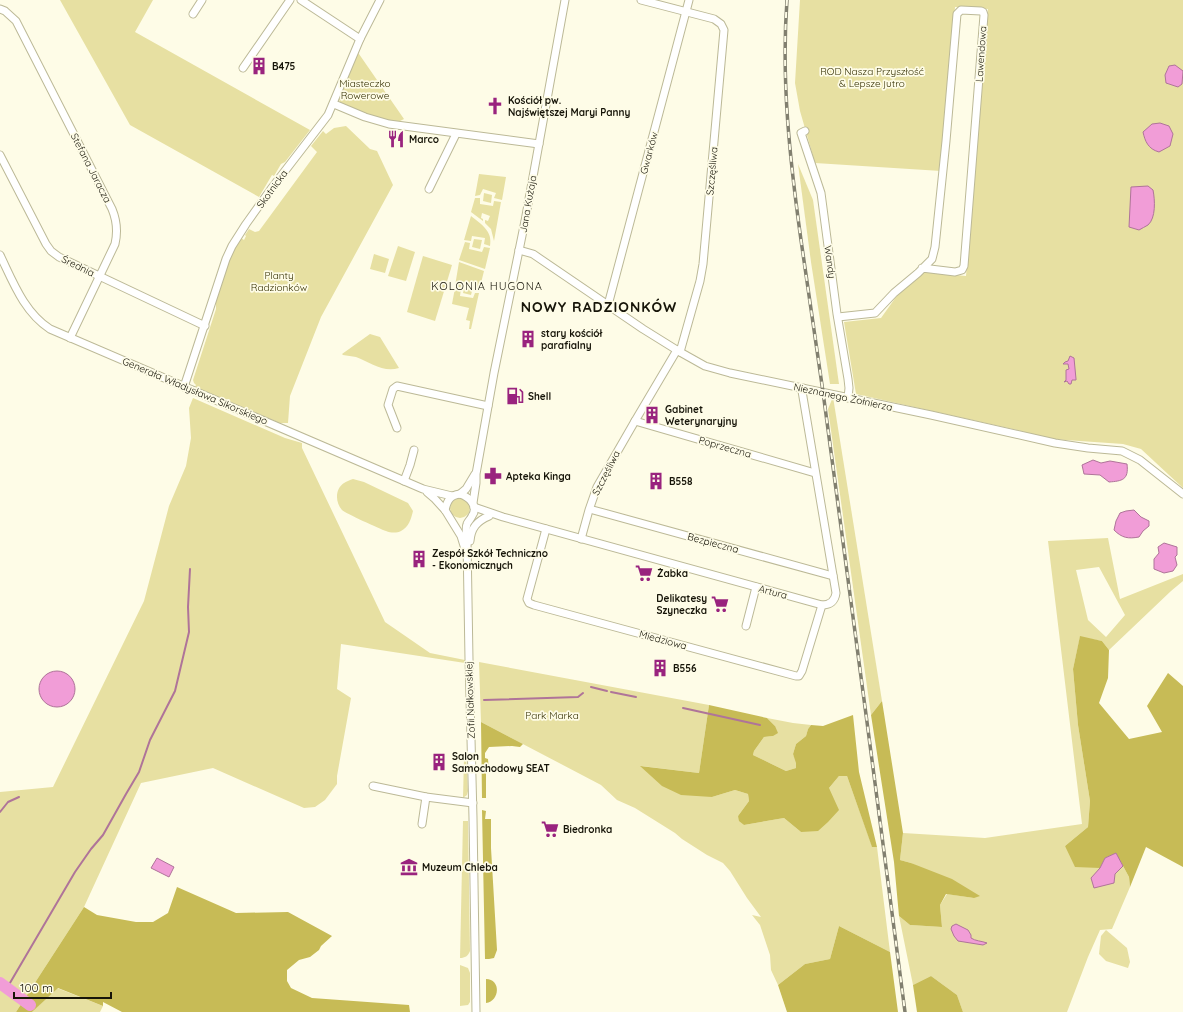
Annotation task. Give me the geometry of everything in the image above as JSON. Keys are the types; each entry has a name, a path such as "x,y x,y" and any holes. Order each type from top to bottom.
{"street":[{"path":"192,14 202,0"},
{"path":"243,68 290,0"},
{"path":"302,0 360,39"},
{"name":"Skotnicka","path":"184,387 226,259 232,246 271,189 326,118 334,104 360,39 380,0"},
{"name":"Jana Kużaja","path":"474,505 476,474 488,406 519,250 565,0"},
{"name":"Szczęśliwa","path":"581,539 597,487 635,420 679,351 700,281 703,264 724,30 721,24 714,19 641,0"},
{"name":"Gwarków","path":"608,305 689,0"},
{"name":"Stefana Jaracza","path":"0,9 5,10 16,21 112,209 116,220 116,239 100,277 70,338"},
{"name":"Lawendowa","path":"838,317 875,313 894,293 932,259 935,247 946,141 957,14 962,10 981,11 984,12 984,16 964,266 962,270 955,272 922,268"},
{"path":"334,104 365,118 378,122 456,134 538,144"},
{"name":"Wandy","path":"805,131 801,133 821,193 828,250 848,379 848,398"},
{"path":"429,189 456,134"},
{"name":"Średnia","path":"0,155 48,248 59,257 205,326"},
{"name":"Nieznanego Żołnierza","path":"519,250 533,254 679,351 700,364 715,370 1055,443 1122,451 1140,460 1183,494"},
{"name":"Generała Władysława Sikorskiego","path":"0,255 19,293 34,315 50,329 423,489"},
{"path":"397,428 388,405 393,389 397,386 488,406"},
{"path":"803,388 815,473 836,593 835,598 831,603 825,605 822,604"},
{"name":"Poprzeczna","path":"635,420 815,473"},
{"path":"404,481 414,450"},
{"name":"Jana Kużaja","path":"460,494 466,489 476,474"},
{"path":"423,489 452,496 460,494 470,498 474,505 471,518 466,529 467,557"},
{"path":"423,489 445,510 449,519 461,536 467,557"},
{"path":"445,510 448,500 452,496"},
{"name":"Artura","path":"474,505 503,517 822,604"},
{"name":"Bezpieczna","path":"593,510 833,576"},
{"path":"467,557 470,547 471,531 479,521 489,516"},
{"name":"Artura","path":"471,518 489,516 503,517"},
{"path":"449,519 458,522 466,522 471,518"},
{"name":"Miedziowa","path":"546,528 528,599 529,603 794,676 799,676 802,671 822,604"},
{"name":"Zofii Nałkowskiej","path":"467,557 476,1012"},
{"path":"746,626 756,587"},
{"path":"372,786 426,797 473,802"},
{"path":"422,824 426,797"}],"green space":[{"path":"60,0 153,0 135,32 310,130 285,162 281,164 274,176 272,175 259,197 130,125"},
{"name":"ROD Nasza Przyszłość & Lepsze jutro","path":"800,0 1183,0 1183,488 1141,449 1123,444 1051,439 856,394 844,322 881,318 896,297 921,272 966,276 988,9 955,7 941,171 815,163 800,111 795,83"},
{"name":"Miasteczko Rowerowe","path":"358,53 404,119 399,123 363,114 340,103 339,99"},
{"name":"Planty Radzionków","path":"346,126 370,149 377,151 393,185 321,317 290,396 288,423 280,423 195,387 196,385 193,380 216,309 216,300 234,248 241,238 244,240 249,229 255,232 259,231 317,152 311,146 323,131 326,134 334,128"},
{"path":"798,164 813,200 839,384 830,384 811,262"},
{"path":"479,174 506,177 502,200 494,198 496,193 483,189 480,195 475,196"},
{"path":"484,193 492,195 491,203 483,201"},
{"path":"475,198 480,198 480,204 493,206 494,201 501,202 494,241 491,229 485,223 485,220 488,221 490,216 482,213 481,218 483,221 471,212"},
{"path":"471,216 488,232 490,236 490,246 484,244 485,238 472,236 471,241 464,240"},
{"path":"474,239 482,240 480,249 472,247"},
{"path":"465,242 470,243 469,249 482,252 484,247 490,248 485,269 459,260"},
{"path":"398,246 415,252 406,281 388,276"},
{"path":"374,254 389,259 385,273 370,269"},
{"path":"423,256 452,265 435,321 407,312"},
{"path":"459,262 484,271 479,291 476,290 476,284 463,282 461,288 455,286"},
{"path":"465,285 473,287 471,295 463,293"},
{"path":"455,288 461,289 460,296 473,298 475,293 479,293 471,329 469,329 470,321 466,320 469,308 452,304"},
{"path":"370,334 380,337 399,368 382,368 356,357 342,354"},
{"path":"833,397 882,701 871,715 828,409"},
{"path":"193,398 285,438 302,443 302,448 385,622 430,653 465,660 465,663 341,644 337,689 351,698 337,776 337,784 325,800 315,807 304,808 213,768 141,783 84,907 16,1012 0,1012 0,792 53,787 144,601 169,506 186,466 191,438 189,408"},
{"path":"353,479 364,482 408,503 413,511 408,525 401,531 388,532 342,510 337,500 339,489 344,483"},
{"path":"460,498 467,501 470,508 467,515 460,518 453,515 450,508 453,501"},
{"path":"1108,538 1120,599 1183,574 1183,581 1109,650 1102,641 1080,637 1073,669 1078,725 1090,801 1088,827 1065,846 1099,868 1116,853 1129,877 1130,887 1112,929 1100,930 1067,1012 963,1012 957,995 931,976 913,985 899,916 910,925 942,927 940,905 947,894 974,898 911,863 900,860 903,833 985,838 1082,824 1048,541","holes":["1099,567 1125,615 1106,637 1088,620 1076,570"]},
{"name":"Park Marka","path":"479,662 709,705 699,773 641,766 712,797 735,790 748,794 749,801 738,816 744,825 784,818 801,832 829,788 839,776 847,776 872,846 877,847 890,952 839,926 830,959 805,964 778,985 771,970 770,955 760,925 752,915 761,917 723,863 707,855 635,808 617,800 601,785 481,722"},
{"path":"767,718 811,725 806,736 796,744 793,754 797,763 796,768 786,771 753,755 754,751 764,737 773,736 775,726"},
{"path":"466,756 468,791 467,795 463,798 464,758"},
{"path":"463,821 468,821 470,951 466,956 460,958"},
{"path":"1106,930 1127,948 1130,962 1128,968 1106,961 1099,954 1101,936"},
{"path":"460,965 468,968 470,973 470,1002 468,1005 460,1006"},
{"path":"57,988 103,1006 100,1012 32,1012"}],"shaded area":[{"path":"1175,65 1183,71 1182,84 1178,87 1166,83 1165,75 1169,66"},
{"path":"1160,123 1169,126 1173,134 1170,146 1159,152 1152,149 1148,144 1143,132 1152,124"},
{"path":"1148,186 1153,190 1154,194 1154,213 1151,222 1139,230 1129,227 1131,187"},
{"path":"1070,356 1074,358 1076,380 1072,380 1071,384 1069,384 1067,381 1064,382 1066,380 1066,370 1069,369 1068,364 1063,364 1068,361"},
{"path":"1093,460 1101,463 1110,461 1127,464 1126,476 1124,479 1109,482 1100,475 1084,474 1082,465"},
{"path":"1134,510 1141,517 1149,521 1149,526 1139,537 1128,538 1120,535 1114,530 1120,513"},
{"path":"1164,543 1177,547 1177,555 1175,557 1177,565 1173,571 1164,573 1154,569 1154,559 1159,553 1158,547"},
{"path":"1080,636 1102,641 1109,650 1108,678 1099,703 1129,739 1162,732 1147,706 1168,673 1183,686 1183,867 1146,847 1130,887 1129,877 1116,853 1105,858 1100,868 1075,867 1065,846 1088,827 1090,801 1078,725 1073,669"},
{"path":"57,671 70,676 75,689 70,702 57,707 44,702 39,689 44,676"},
{"path":"882,701 903,833 900,860 952,879 980,896 974,898 946,894 940,905 942,927 910,925 899,916 894,862 871,715"},
{"path":"709,705 767,718 775,726 778,733 773,736 764,737 754,751 753,755 786,771 796,768 793,754 796,744 806,736 811,725 823,726 853,715 859,772 877,847 872,847 847,776 839,776 829,788 839,810 818,831 801,832 784,818 744,825 739,821 738,816 749,801 748,794 735,790 712,797 681,795 662,786 640,766 699,773"},
{"path":"481,722 523,744 520,747 489,747 485,753 485,758 488,759 489,771 486,771 486,798 482,798"},
{"path":"482,810 486,811 485,819 491,819 491,848 497,950 494,958 489,959 485,959"},
{"path":"1116,853 1123,866 1115,874 1114,883 1094,888 1091,878 1100,868 1105,858"},
{"path":"157,858 174,867 169,877 151,868"},
{"path":"177,887 236,913 288,912 332,936 310,957 299,960 287,970 287,981 291,988 312,998 409,1005 410,1012 122,1012 103,1002 103,1006 58,988 32,1012 16,1012 84,907 97,915 136,922 153,922 168,913"},
{"path":"956,924 968,930 971,938 974,940 987,943 983,945 958,941 951,929 952,926"},
{"path":"839,926 890,952 898,1012 787,1012 778,985 805,964 830,959"},
{"path":"931,976 957,995 963,1012 917,1012 913,985"},
{"path":"486,979 494,982 497,990 494,998 486,1003"}],"waterway":[{"path":"7,988 75,872 103,835 139,772 150,740 175,691 189,632 188,607 190,569"},
{"path":"591,687 607,691"},
{"path":"611,692 636,697"},
{"path":"484,700 578,697 583,693"},
{"path":"683,708 760,725"},
{"path":"0,812 8,802 19,797"},
{"path":"0,983 30,1005"}],"railway":[{"path":"787,0 785,60 793,180 905,1012"}],"place":[{"name":"B475","path":"259,66"},
{"name":"Kościół pw. Najświętszej Maryi Panny","path":"495,106"},
{"name":"Marco","path":"396,139"},
{"name":"stary kościół parafialny","path":"528,339"},
{"name":"Shell","path":"515,396"},
{"name":"Gabinet Weterynaryjny","path":"652,415"},
{"name":"Apteka Kinga","path":"493,476"},
{"name":"B558","path":"656,481"},
{"name":"Zespół Szkół Techniczno - Ekonomicznych","path":"419,559"},
{"name":"Żabka","path":"644,573"},
{"name":"Delikatesy Szyneczka","path":"720,604"},
{"name":"B556","path":"660,668"},
{"name":"Salon Samochodowy SEAT","path":"439,762"},
{"name":"Biedronka","path":"550,829"},
{"name":"Muzeum Chleba","path":"409,867"}],"district":[{"name":"KOLONIA HUGONA","path":"487,286"},
{"name":"NOWY RADZIONKÓW","path":"599,307"}]}
